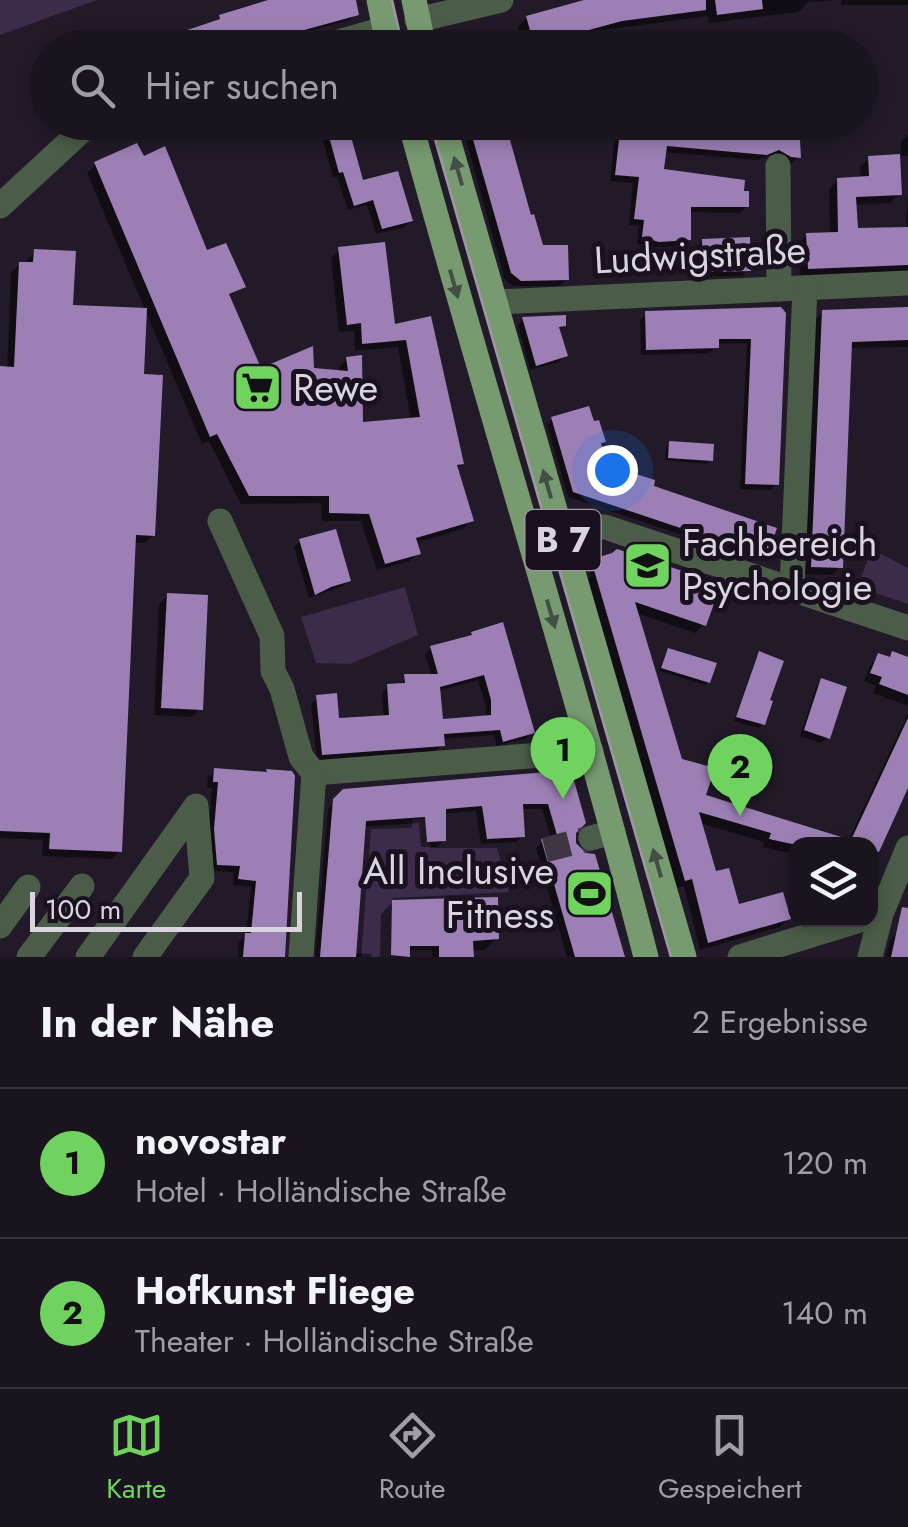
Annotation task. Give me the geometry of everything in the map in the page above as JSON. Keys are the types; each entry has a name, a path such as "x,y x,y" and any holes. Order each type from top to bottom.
{"main road":[{"path":"379,0 385,30"},
{"name":"B 7","path":"415,140 590,751 602,835 646,957"},
{"name":"B 7","path":"449,140 684,957"}],"street":[{"path":"416,10 501,0"},
{"path":"0,206 72,140"},
{"path":"778,166 792,288 792,588"},
{"name":"Ludwigstraße","path":"495,302 908,283"},
{"path":"220,521 272,636 273,672 282,689 300,757 314,773 301,957"},
{"path":"559,527 605,527 908,628"},
{"path":"314,773 590,751"},
{"path":"88,957 196,806 202,878 145,957"},
{"path":"878,910 900,887 908,848"},
{"path":"0,939 26,957 82,886"},
{"path":"0,926 28,887"},
{"path":"740,957 838,927"},
{"path":"870,957 871,927"}],"shaded area":[{"path":"0,0 97,0 0,35"},
{"path":"881,554 908,568 908,604 858,587 867,561"},
{"path":"405,587 418,635 350,664 316,663 301,617"},
{"path":"413,819 429,819 430,848 497,848 509,892 393,898 391,951 432,950 432,957 361,957 371,829 412,828"}],"building":[{"path":"268,0 356,0 359,15 304,30 187,30 220,19 219,15"},
{"path":"584,0 706,0 706,10 622,21 589,30 530,30 526,16"},
{"path":"715,0 762,0 763,9 717,15"},
{"path":"330,140 352,140 363,180 398,171 413,221 382,229 373,200 354,206 343,172 339,173"},
{"path":"473,140 510,140 543,245 568,245 569,280 521,281 511,273"},
{"path":"619,140 800,140 801,158 779,150 767,155 667,146 664,169 745,180 744,191 749,191 749,207 691,207 691,240 659,242 642,237 644,220 634,219 639,177 615,175"},
{"path":"137,143 144,156 165,146 207,250 226,243 246,287 229,294 261,368 313,346 314,368 348,371 346,357 362,355 363,422 420,417 406,340 362,344 361,323 347,325 338,247 385,242 395,324 431,316 464,464 457,465 474,521 416,538 421,554 385,564 369,514 329,513 329,496 249,496 217,434 210,437 94,162"},
{"path":"900,154 902,195 856,197 858,228 908,227 908,265 808,269 806,233 838,232 837,178 869,176 868,156"},
{"path":"750,237 751,271 703,272 702,239"},
{"path":"34,249 76,251 73,305 147,308 144,374 163,375 155,536 136,535 122,852 49,849 50,833 0,831 0,366 14,367 19,262 33,262"},
{"path":"781,307 786,313 779,485 745,484 751,339 719,339 719,348 646,350 645,311"},
{"path":"908,307 908,340 852,342 843,568 811,567 822,310"},
{"path":"566,315 566,326 559,327 568,356 536,366 522,317"},
{"path":"589,406 594,421 599,420 606,442 601,443 607,465 655,480 654,486 777,528 767,557 573,492 551,417"},
{"path":"669,441 714,444 713,461 668,458"},
{"path":"336,529 351,581 315,595 299,539"},
{"path":"617,549 721,584 706,626 635,602 682,759 715,768 706,795 841,837 788,837 788,843 769,839 771,833 699,812 716,871 729,868 739,904 783,892 788,920 708,943 692,879 685,881 594,570 598,566 596,558"},
{"path":"167,593 208,595 203,710 161,708"},
{"path":"503,622 535,733 503,742 500,730 444,734 445,746 322,755 316,695 337,693 339,718 389,715 387,684 405,683 404,674 438,674 430,646 472,635 471,632","holes":["484,675 491,715 443,719 440,687"]},
{"path":"668,648 717,663 710,683 661,668"},
{"path":"759,651 784,661 765,725 736,717"},
{"path":"892,651 908,657 908,695 879,684 882,677 870,673 878,653 890,657"},
{"path":"821,678 847,687 830,739 804,730"},
{"path":"908,718 908,788 879,852 878,837 852,837"},
{"path":"214,768 292,771 295,776 285,957 243,957 245,933 251,933 256,881 238,879 240,866 217,865 214,829 218,782 213,782"},
{"path":"571,770 586,823 576,833 576,843 586,853 595,854 625,957 575,957 541,839 557,835 548,804 523,804 525,837 487,839 482,806 446,809 446,841 427,842 425,817 366,821 356,957 320,957 333,799 343,789"},
{"path":"498,897 499,939 473,941 474,957 439,957 439,946 410,946 410,957 391,955 392,900"},
{"path":"902,907 908,908 908,957 891,957"}],"tunnel":[{"path":"545,850 591,838"}],"tram line":[{"path":"392,0 399,30"},
{"path":"435,140 671,957"}],"place":[{"name":"Rewe","path":"258,388"},
{"name":"Fachbereich Psychologie","path":"647,565"},
{"name":"novostar","path":"563,799"},
{"name":"Hofkunst Fliege","path":"740,816"},
{"name":"All Inclusive Fitness","path":"589,893"}]}
